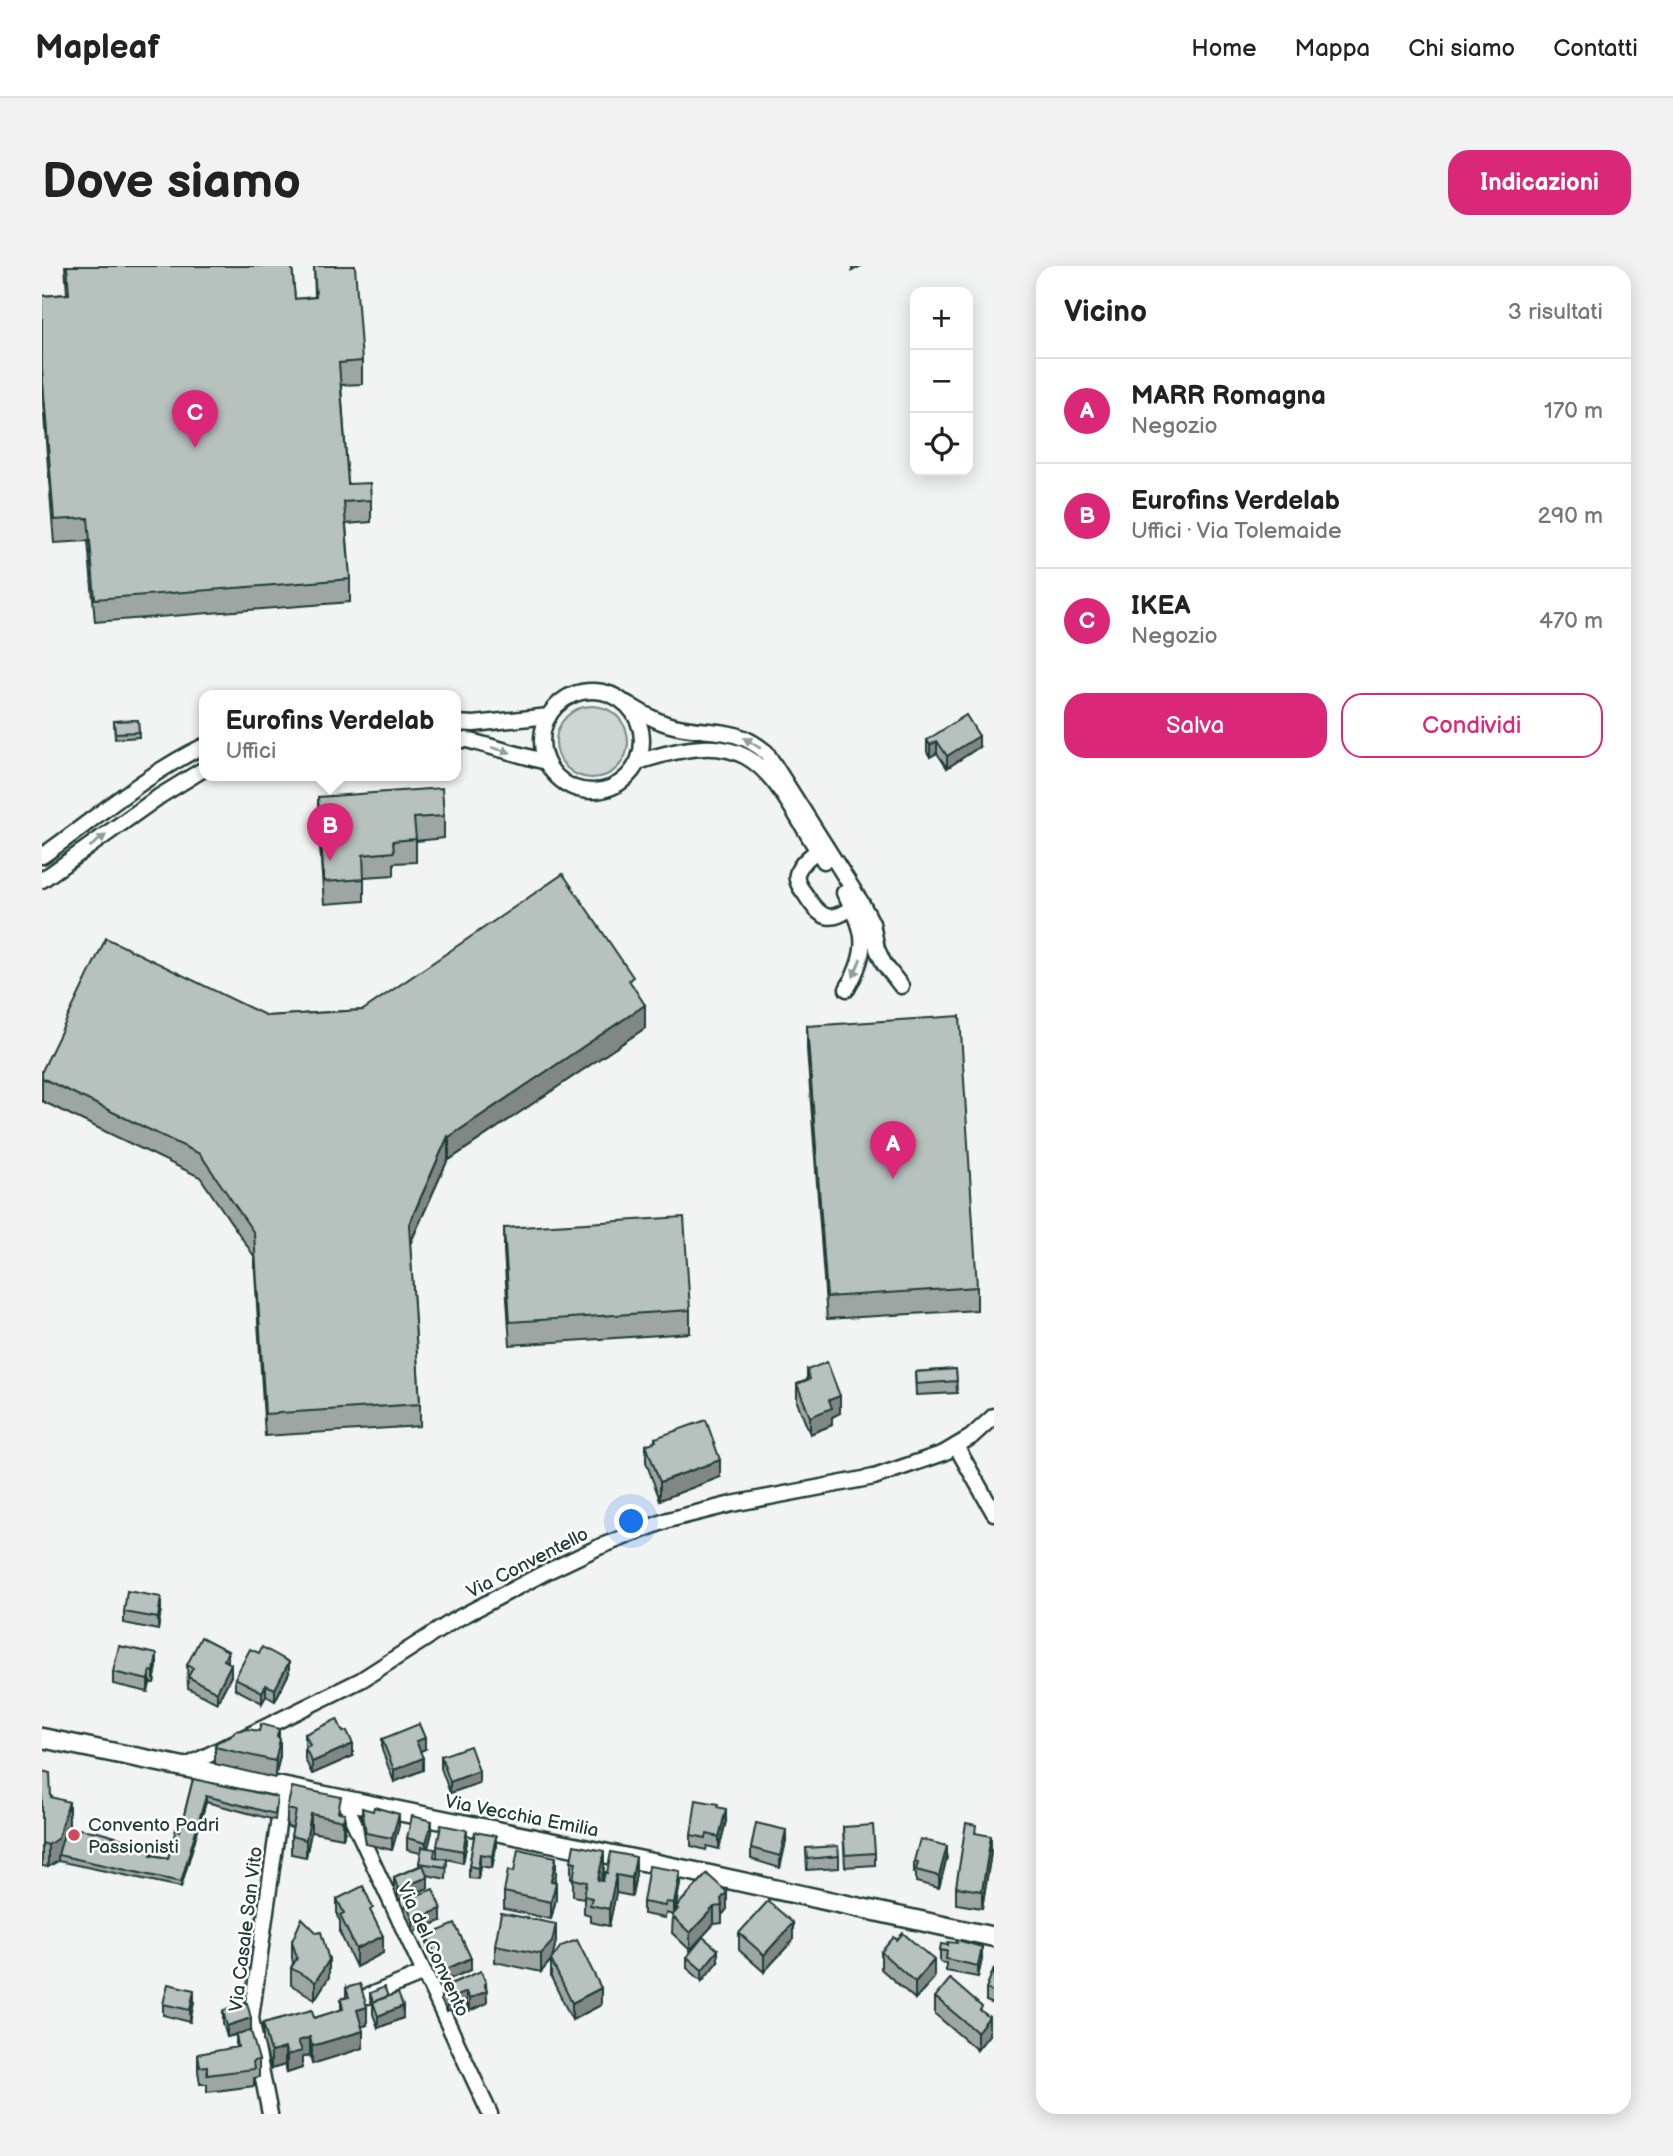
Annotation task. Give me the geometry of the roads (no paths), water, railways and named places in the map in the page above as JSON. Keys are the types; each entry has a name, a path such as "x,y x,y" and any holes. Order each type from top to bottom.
{"street":[{"path":"626,703 636,715 642,730 643,747 638,762 622,781 600,791 584,791 569,785 556,775 547,762 543,739 548,716 562,701 584,691 612,694 649,717 673,726 731,732 752,741 766,752 822,848 872,923 877,949 884,964 901,986"},
{"path":"461,723 548,716"},
{"path":"461,740 547,762"},
{"path":"42,856 151,777 199,748"},
{"path":"638,762 671,751 705,748 736,750 755,761 775,783 822,848"},
{"path":"42,880 160,796 199,772"},
{"path":"822,848 805,861 797,874 798,884 816,912 825,917 842,915 857,904"},
{"path":"847,989 862,954 862,929 857,904"},
{"name":"Via Conventello","path":"182,1768 361,1680 453,1621 599,1547 668,1520 732,1504 874,1477 944,1453 994,1416"},
{"path":"956,1446 994,1513"},
{"name":"Via Vecchia Emilia","path":"42,1738 696,1872 994,1937"},
{"name":"Via Casale San Vito","path":"270,2114 251,2018 283,1789"},
{"name":"Via del Convento","path":"344,1801 490,2114"},
{"path":"368,1996 424,1973"}],"place":[{"name":"IKEA","path":"195,448"},
{"name":"Eurofins Verdelab","path":"330,861"},
{"name":"MARR Romagna","path":"893,1179"},
{"name":"Convento Padri Passionisti","path":"74,1835"}]}
